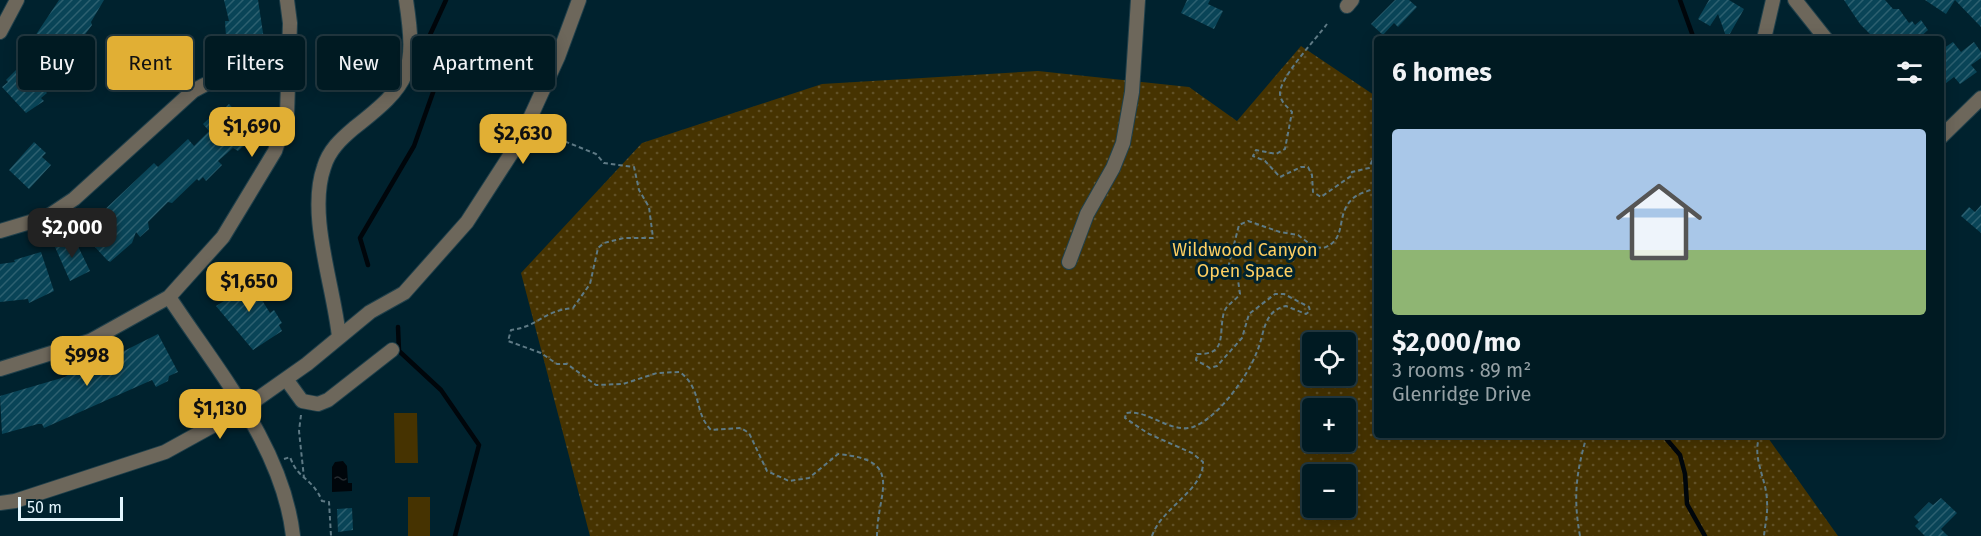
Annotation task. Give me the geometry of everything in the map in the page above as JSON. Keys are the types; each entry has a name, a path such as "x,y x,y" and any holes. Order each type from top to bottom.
{"street":[{"path":"0,32 17,0"},
{"path":"287,0 289,36"},
{"path":"339,338 318,214 319,184 324,165 338,141 387,103 404,78 411,54 406,0"},
{"path":"0,502 15,501 165,452 243,409 286,379 370,312 404,293 467,222 520,140 579,0"},
{"path":"1069,262 1087,214 1113,168 1123,143 1132,92 1138,0"},
{"path":"1765,36 1773,0"},
{"path":"1796,0 1824,36"},
{"path":"0,231 31,223 61,209 87,189 194,90 205,84"},
{"path":"0,369 90,341 169,297 223,237 275,151 287,115 288,90"},
{"path":"1944,134 1981,98"},
{"path":"169,297 243,409 273,464 283,488 293,536"},
{"path":"286,379 302,401 318,404 328,400 392,350"}],"path":[{"path":"1327,24 1287,74 1281,87 1284,105 1292,112 1285,149 1276,154 1256,150 1253,156 1265,161 1280,177 1301,167 1308,167 1312,175 1313,192 1321,197 1351,176 1352,172 1369,168 1374,156"},
{"path":"532,116 541,120 564,141 596,154 604,163 634,167 639,190 649,207 654,233 653,238 624,238 604,243 598,248 590,284 573,308 544,314 530,327 511,330 508,341 541,352 557,364 567,364 596,385 623,384 657,373 680,372 692,382 704,422 711,430 741,428 749,433 767,471 780,478 797,482 809,478 838,454 872,462 884,477 885,485 878,518 877,536"},
{"path":"1152,536 1167,510 1186,497 1202,470 1203,462 1192,453 1149,434 1125,418 1125,414 1130,412 1177,427 1195,426 1240,385 1258,351 1265,324 1274,310 1286,306 1306,314 1310,311 1309,307 1295,299 1275,294 1249,314 1242,338 1217,366 1208,368 1195,360 1197,354 1210,354 1216,350 1225,310 1240,294 1238,280 1229,264 1239,225 1248,221 1280,232 1298,235 1314,247 1323,249 1338,237 1345,208 1353,197 1374,188"},
{"path":"302,401 299,431 304,478"},
{"path":"1580,536 1574,493 1578,466 1586,438"},
{"path":"1759,438 1756,455 1767,501 1764,536"},
{"path":"273,464 290,457 297,473 315,485 322,501 329,502 331,536"}],"green space":[{"name":"Wildwood Canyon Open Space","path":"1301,46 1374,95 1374,438 1768,438 1838,536 590,536 521,273 642,143 822,84 1038,71 1189,87 1237,121"},
{"path":"394,413 417,413 418,463 395,463"},
{"path":"408,497 430,497 430,536 408,536"}],"water":[{"path":"343,461 347,466 348,483 352,483 352,491 332,492 332,467 335,462"}],"building":[{"path":"59,0 104,0 84,36 35,36"},
{"path":"224,0 258,0 263,36 226,36 225,21 229,21"},
{"path":"1187,0 1210,0 1208,4 1223,11 1214,29 1181,13"},
{"path":"1395,0 1409,0 1417,7 1398,27 1394,23 1383,35 1371,24"},
{"path":"1709,0 1729,0 1744,9 1729,36 1726,36 1718,14 1710,26 1698,19"},
{"path":"1844,0 1885,0 1893,9 1899,9 1909,23 1912,21 1915,25 1921,20 1928,30 1921,36 1872,36 1860,24"},
{"path":"1925,0 1955,0 1946,14"},
{"path":"1955,0 1981,0 1981,27"},
{"path":"1953,42 1961,52 1974,42 1981,52 1981,58 1971,65 1977,72 1960,84 1954,77 1944,85 1944,48"},
{"path":"18,68 18,90 44,90 47,93 41,98 44,101 26,113 2,87 8,82 6,80"},
{"path":"229,104 253,130 249,134 247,143 238,151 233,148 218,161 222,165 206,181 203,177 199,181 197,179 172,203 168,202 148,222 149,229 140,237 136,232 132,243 110,262 107,260 81,232 154,163 158,167 188,139 194,146 209,131 203,124 221,107 223,110"},
{"path":"34,142 46,153 42,157 51,165 29,189 9,170"},
{"path":"1981,205 1981,233 1961,216 1969,207 1975,212"},
{"path":"74,238 90,271 70,281 55,247"},
{"path":"41,252 54,291 29,303 28,299 0,302 0,264 15,262 14,260"},
{"path":"247,276 270,313 274,310 282,323 279,325 282,331 253,350 216,306 224,301 219,294 226,290 224,287 235,280 237,283"},
{"path":"158,334 178,372 169,376 168,381 156,387 152,380 44,428 42,424 38,424 2,434 0,396 65,377 75,370 84,371"},
{"path":"1941,498 1957,513 1941,529 1948,536 1925,536 1915,526 1919,522 1914,517 1929,502 1933,505"},
{"path":"352,508 353,530 338,532 337,509"}],"waterway":[{"path":"368,265 360,238 414,146 436,84 429,37 446,0"},
{"path":"1680,0 1693,36"},
{"path":"398,327 399,351 441,390 479,445 455,536"},
{"path":"1666,438 1680,455 1685,474 1687,504 1705,536"}]}
